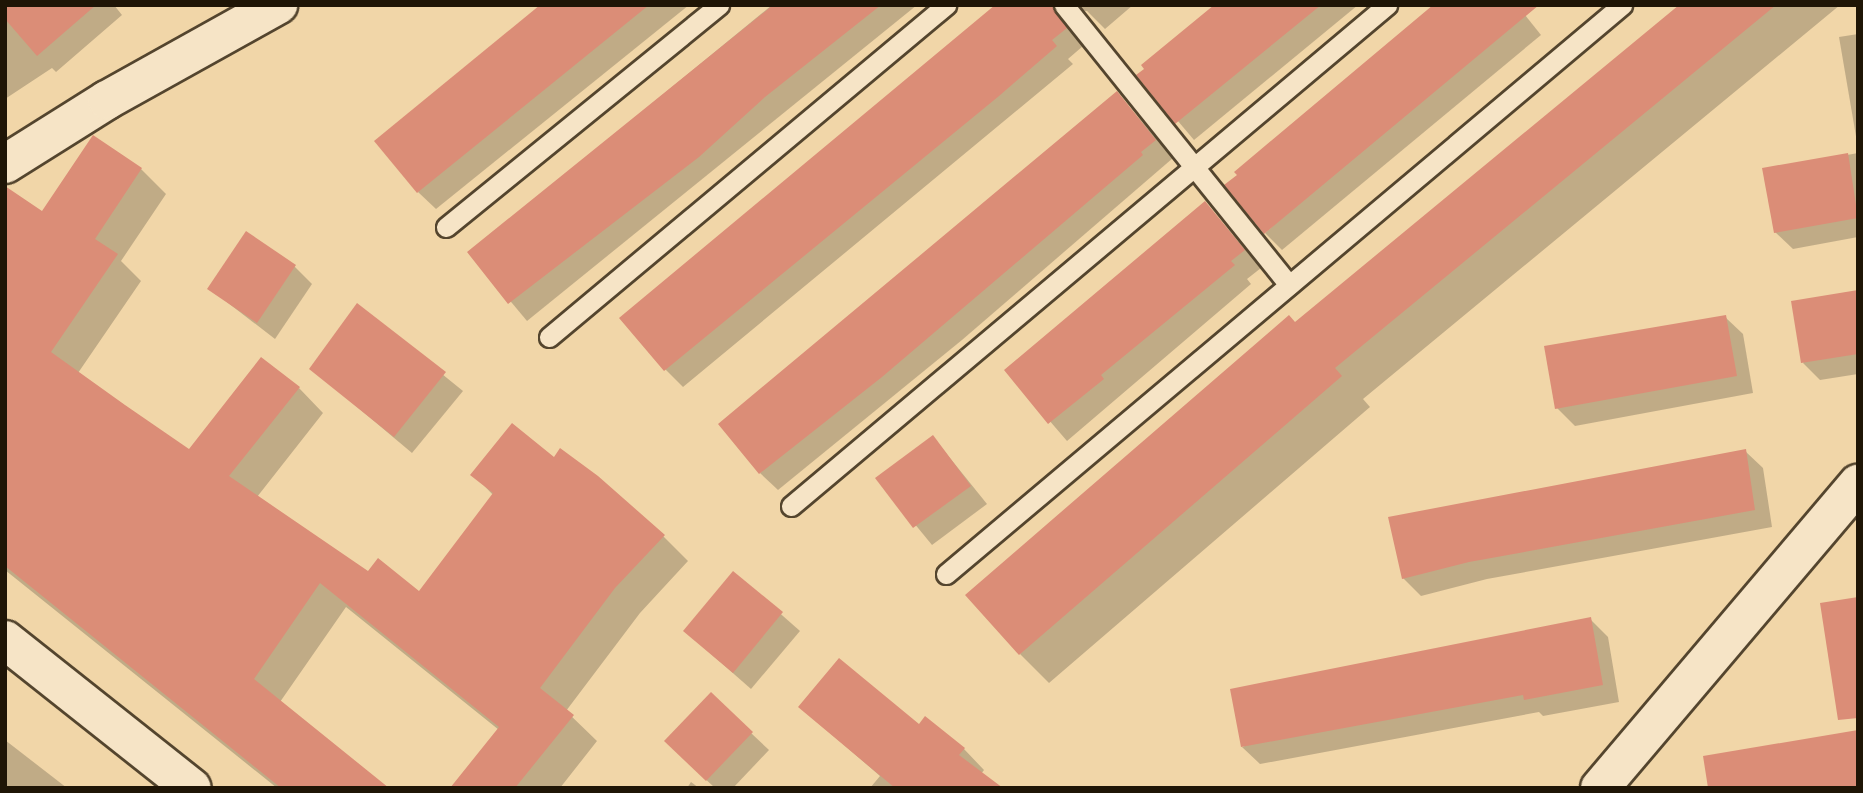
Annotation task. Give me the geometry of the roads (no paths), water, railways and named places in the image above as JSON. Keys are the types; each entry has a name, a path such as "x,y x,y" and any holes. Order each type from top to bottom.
{"street":[{"path":"5,164 107,100 278,5"},
{"path":"1600,788 1858,484"},
{"path":"5,639 192,788"}],"lane":[{"path":"446,227 719,5"},
{"path":"549,337 946,5"},
{"path":"1064,5 1289,285"},
{"path":"791,506 1387,5"},
{"path":"946,574 1622,5"}]}
